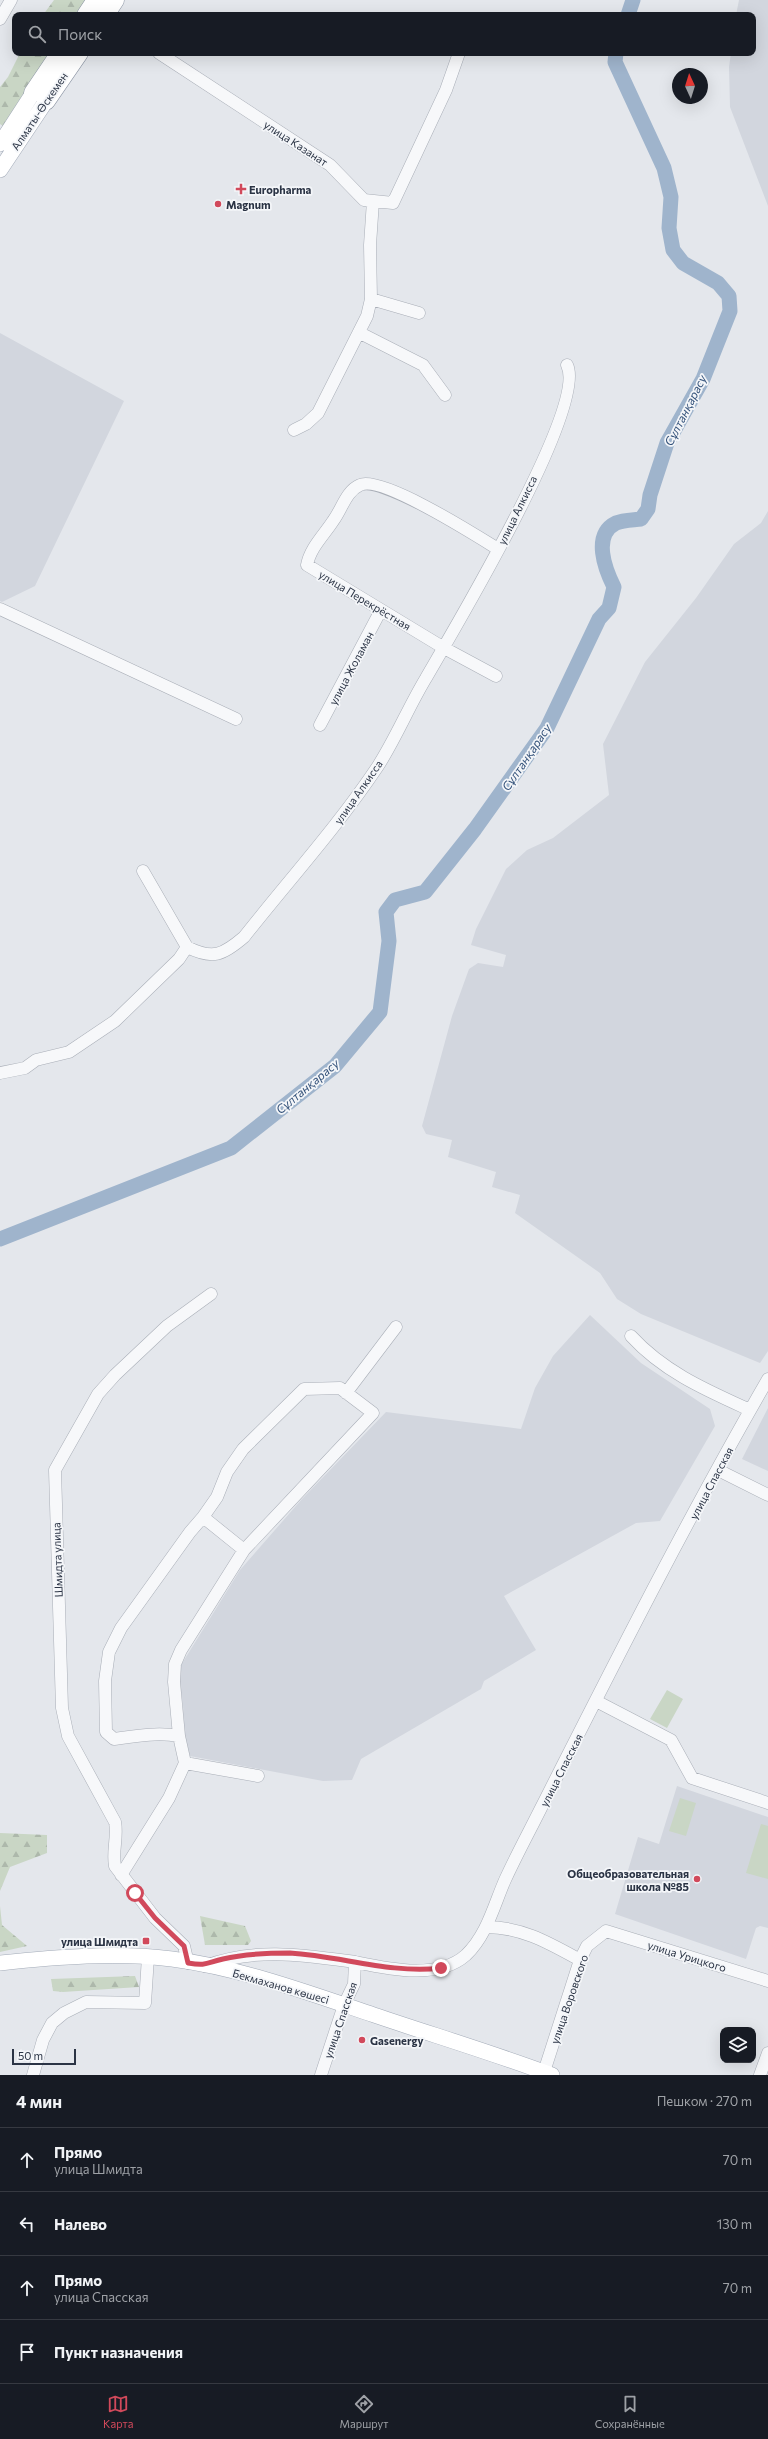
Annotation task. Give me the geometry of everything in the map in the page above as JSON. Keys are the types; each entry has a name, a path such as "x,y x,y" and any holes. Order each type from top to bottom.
{"highway":[{"path":"88,12 96,0"},
{"path":"107,12 115,0"},
{"name":"Алматы-Өскемен","path":"40,97 59,56"},
{"name":"Алматы-Өскемен","path":"40,97 76,56"}],"main road":[{"name":"Алматы-Өскемен","path":"0,144 40,97"},
{"name":"Алматы-Өскемен","path":"0,170 40,97"},
{"name":"Бекмаханов көшесі","path":"0,1963 87,1957 148,1957 205,1966 284,1986 344,2005 546,2074"}],"street":[{"path":"0,19 11,0"},
{"name":"улица Казанат","path":"164,56 330,164 364,200 393,204 446,90 458,56"},
{"path":"294,430 306,424 318,413 360,333 367,316 371,299 370,245 373,201"},
{"path":"371,299 419,313"},
{"path":"360,333 423,365 445,395"},
{"name":"улица Алкисса","path":"187,947 202,954 214,955 231,949 244,937 344,814 379,764 498,549 562,416 570,385 570,371 567,365"},
{"name":"улица Перекрёстная","path":"496,676 444,648 307,565 309,555 334,520 350,492 360,484 370,483 382,486 434,511 498,549"},
{"path":"0,609 236,719"},
{"name":"улица Жоламан","path":"320,725 381,610"},
{"path":"0,1073 25,1068 36,1060 69,1052 108,1025 179,959 187,947 143,871"},
{"name":"Шмидта улица","path":"121,1875 115,1866 114,1858 117,1835 115,1822 68,1736 62,1708 55,1470 98,1394 166,1326 211,1294"},
{"path":"346,1393 396,1327"},
{"path":"631,1336 646,1353 665,1368 750,1410"},
{"name":"улица Спасская","path":"321,2075 344,2005 354,1984 355,1962 377,1967 421,1970 441,1968 454,1964 466,1955 477,1943 486,1927 506,1879 596,1701 750,1410 768,1379"},
{"path":"179,1736 154,1734 114,1739 106,1732 105,1681 110,1652 120,1628 190,1532 204,1517 217,1497 227,1472 243,1450 304,1389 340,1388 373,1413 244,1550 181,1650 175,1664 174,1682 179,1736 184,1763 169,1798 121,1875 155,1918 184,1946 188,1963"},
{"path":"718,1470 768,1495"},
{"path":"204,1517 244,1550"},
{"path":"596,1701 671,1740 692,1778 768,1803"},
{"path":"184,1763 258,1776"},
{"path":"486,1927 505,1927 531,1934 580,1960"},
{"name":"улица Воровского","path":"546,2074 580,1960 587,1946 606,1931"},
{"name":"улица Урицкого","path":"606,1931 768,1981"},
{"path":"205,1966 223,1959 264,1954 291,1953 355,1962"},
{"path":"33,2075 43,2040 52,2023 64,2013 86,2002 145,2003 148,1957"},
{"path":"760,2075 768,2053"}],"shaded area":[{"path":"739,0 768,0 768,206 730,107 729,67 731,56 756,56 756,12 737,12"},
{"path":"0,333 124,401 35,586 2,602 0,601"},
{"path":"768,511 768,1351 760,1363 641,1314 617,1299 600,1273 515,1213 520,1195 492,1187 496,1172 448,1157 452,1140 426,1134 422,1126 452,1016 469,969 478,963 503,967 506,955 471,945 476,929 506,869 527,850 553,838 609,795 603,744 645,662 696,598 734,544 761,523"},
{"path":"590,1315 641,1363 710,1409 715,1426 660,1521 636,1523 504,1596 536,1650 484,1681 481,1689 361,1759 352,1780 323,1781 190,1756 184,1736 183,1704 179,1680 181,1665 240,1570 302,1499 386,1412 521,1429 535,1388 553,1356"},
{"path":"768,1408 768,1471 742,1459"},
{"name":"Общеобразовательная школа №85","path":"677,1786 768,1817 768,1928 760,1926 756,1928 746,1959 615,1914 638,1837 659,1844"}],"green space":[{"path":"54,0 89,0 80,12 45,12"},
{"path":"18,56 51,56 3,126 0,124 0,87 8,77"},
{"path":"667,1690 683,1699 667,1728 650,1719"},
{"path":"680,1798 696,1803 686,1836 669,1831"},
{"path":"761,1824 768,1826 768,1879 746,1873"},
{"path":"0,1833 47,1835 47,1853 10,1867 0,1891"},
{"path":"0,1906 2,1925 27,1946 0,1952"},
{"path":"200,1916 245,1926 251,1941 248,1945 205,1945"},
{"path":"135,1976 139,1987 63,1992 53,1991 51,1979"}],"waterway":[{"name":"Сұлтанқарасу","path":"629,12 633,0"},
{"name":"Сұлтанқарасу","path":"0,1239 231,1148 335,1066 380,1012 389,941 386,912 395,900 425,892 475,829 547,728 599,619 609,608 614,587 604,562 602,544 604,536 609,528 616,523 641,519 648,509 650,495 667,443 703,379 730,311 729,296 718,283 683,263 673,250 669,228 671,197 664,168 615,62 616,56"}],"place":[{"name":"Europharma","path":"241,189"},
{"name":"Magnum","path":"218,204"},
{"name":"Общеобразовательная школа №85","path":"697,1879"},
{"name":"улица Шмидта","path":"146,1941"},
{"name":"Gasenergy","path":"362,2040"}],"route":[{"path":"135,1893 155,1918 184,1946 188,1963 205,1966 223,1959 264,1954 291,1953 355,1962 377,1967 421,1970 441,1968"}]}
